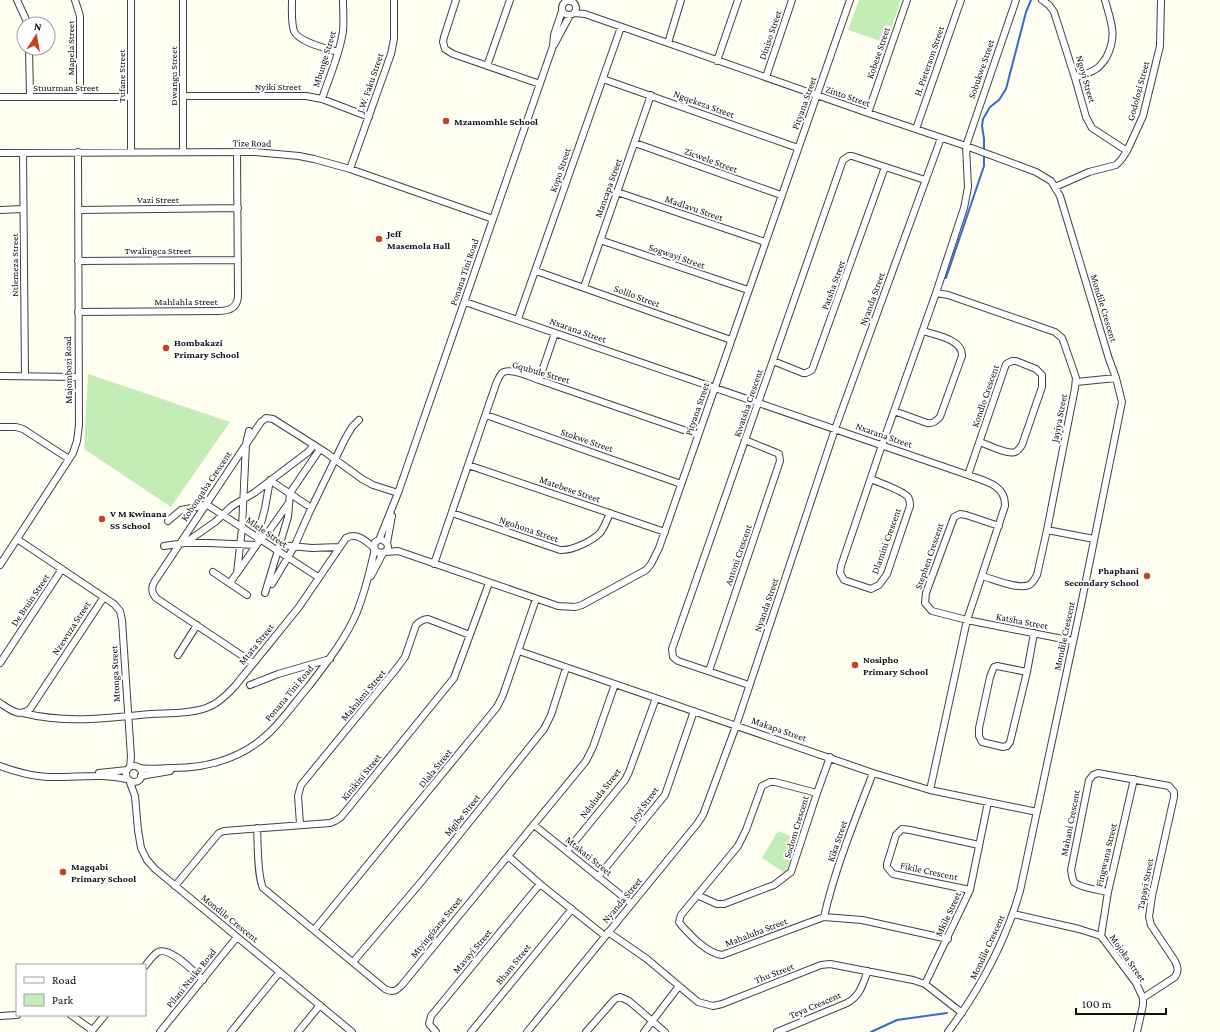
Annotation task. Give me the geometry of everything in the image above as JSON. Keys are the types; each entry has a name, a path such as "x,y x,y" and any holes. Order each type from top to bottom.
{"street":[{"path":"17,0 24,16"},
{"name":"Mapela Street","path":"75,0 80,16 80,97"},
{"name":"Tufane Street","path":"131,0 131,152"},
{"name":"Dwangu Street","path":"183,0 183,152"},
{"path":"292,0 293,30 297,36 306,41 338,52"},
{"name":"Mbunge Street","path":"322,99 338,52 344,26 343,0"},
{"name":"J.W. Faku Street","path":"350,169 393,46 394,0"},
{"path":"456,0 445,32 444,46 448,52 540,84"},
{"path":"488,66 510,0"},
{"path":"668,43 681,0"},
{"path":"717,60 738,0"},
{"name":"Diniso Street","path":"766,77 792,0"},
{"name":"Pityana Street","path":"385,552 398,552 536,599 568,608 575,608 589,602 646,570 656,556 665,532 850,0"},
{"name":"Kobese Street","path":"868,113 907,0"},
{"name":"H. Pieterson Street","path":"916,129 961,0"},
{"name":"Sobukwe Street","path":"966,146 1016,0"},
{"name":"Ngoyi Street","path":"1042,0 1049,5 1054,12 1086,117 1092,128 1127,151"},
{"path":"1075,78 1095,70 1100,66 1112,44 1112,26 1105,0"},
{"name":"Godolozi Street","path":"1055,187 1089,172 1116,165 1122,160 1143,116 1160,46 1161,0"},
{"path":"562,11 565,15 574,8 572,2 566,1"},
{"name":"Ponana Tini Road","path":"553,46 554,35 562,7 566,1"},
{"name":"Zinto Street","path":"574,8 585,14 621,27 817,96 966,146 1036,172 1051,181 1055,187"},
{"name":"Ponana Tini Road","path":"378,540 394,505 553,46 574,8"},
{"name":"Kopo Street","path":"518,319 621,27"},
{"path":"29,56 30,96"},
{"name":"Ngqekeza Street","path":"603,79 798,148"},
{"name":"Mancapa Street","path":"584,287 651,95"},
{"name":"Stuurman Street","path":"0,96 131,97"},
{"name":"Nyiki Street","path":"183,96 306,96 322,99 369,117"},
{"name":"Nyanda Street","path":"527,1032 700,820 736,726 835,429 940,138"},
{"name":"Zicwele Street","path":"635,143 781,195"},
{"path":"882,445 936,293 967,196 968,178 966,146"},
{"name":"Majombozi Road","path":"0,565 69,459 75,448 78,434 78,152"},
{"name":"Mahlahla Street","path":"78,312 227,311 235,305 238,300 237,152"},
{"name":"Tize Road","path":"0,153 267,152 299,156 350,169 493,219"},
{"name":"Ntlemeza Street","path":"23,153 25,376"},
{"name":"Kwatsha Crescent","path":"749,686 675,660 672,654 672,649 843,160 849,156 852,156 925,180"},
{"name":"Patsha Street","path":"773,361 803,373 812,370 885,167"},
{"name":"Mondile Crescent","path":"948,1032 980,986 1013,914 1020,891 1122,402 1060,196 1055,187"},
{"name":"Madlavu Street","path":"617,192 765,242"},
{"name":"Vazi Street","path":"78,210 238,208"},
{"path":"0,210 23,209"},
{"name":"Sogwayi Street","path":"600,240 748,290"},
{"name":"Twalingca Street","path":"78,261 238,260"},
{"name":"Solilo Street","path":"536,271 731,340"},
{"name":"Jayiya Street","path":"936,293 948,295 1056,332 1062,338 1076,382 1037,575 1031,583 1026,586 1018,586 982,576"},
{"name":"Nxarana Street","path":"465,302 968,475 995,485 1001,491 1004,497 1005,506 967,620 930,790"},
{"path":"894,411 927,424 934,422 940,417 959,363 962,354 957,344 953,341 922,331"},
{"path":"539,380 555,332"},
{"name":"Kondlo Crescent","path":"968,475 1008,362 1016,361 1038,370 1042,375 1043,382 1022,445 1016,452 1009,453 980,442"},
{"name":"Gqubule Street","path":"434,564 496,384 502,373 509,371 539,380 698,435"},
{"path":"0,376 78,376"},
{"path":"1076,382 1116,378"},
{"name":"Stokwe Street","path":"486,415 681,484"},
{"name":"Kobonqaba Crescent","path":"253,663 156,598 152,592 152,587 182,544 206,504 261,422 268,418 275,420 369,482 398,493"},
{"path":"272,584 294,547 310,511 352,427 359,420"},
{"path":"0,427 16,427 23,429 69,459"},
{"path":"237,573 242,528 246,444 249,431"},
{"name":"Antoni Crescent","path":"709,671 779,466 779,454 745,440"},
{"path":"182,544 222,514 272,480 308,452 314,445"},
{"name":"Dlamini Crescent","path":"871,479 904,494 909,498 910,506 887,574 880,585 871,589 844,580 840,573 882,445"},
{"path":"230,583 258,541 274,525 284,510 290,496 320,449"},
{"name":"Matebese Street","path":"468,465 665,532"},
{"path":"272,480 290,496 307,505"},
{"path":"258,541 258,535 272,480"},
{"path":"265,593 288,518 290,496"},
{"path":"168,521 181,510 206,504"},
{"name":"Mlele Street","path":"206,504 242,528 258,541 279,548 288,558 318,577"},
{"name":"Ponana Tini Road","path":"388,543 394,505"},
{"name":"Ngohona Street","path":"452,513 566,551 596,536 602,529 610,513"},
{"name":"Stephen Crescent","path":"967,620 932,611 924,601 926,593 954,517 960,514 966,515 998,526"},
{"path":"1047,530 1094,539"},
{"name":"Mtata Street","path":"23,713 52,719 80,720 188,712 208,708 225,696 235,686 295,612 346,538 356,536 366,540 378,540"},
{"name":"Nzewuza Street","path":"17,539 104,597 33,705 28,711 23,713"},
{"path":"366,540 375,549 379,553 385,552 388,547 388,543 384,540 378,540 375,542 375,549"},
{"path":"164,546 182,544 240,544 258,541"},
{"name":"Pityana Street","path":"388,543 398,552"},
{"path":"279,548 339,547"},
{"name":"Ponana Tini Road","path":"0,766 30,775 48,777 94,775 117,777 134,782 140,778 183,768 211,764 234,756 259,741 269,732 284,716 330,659 347,632 357,611 367,582 375,549"},
{"name":"Ponana Tini Road","path":"367,582 385,552"},
{"name":"De Bruin Street","path":"0,663 62,569"},
{"path":"213,572 247,595"},
{"name":"Kinikini Street","path":"175,886 219,833 228,830 335,821 345,812 449,686 457,672 489,583"},
{"name":"Mtonga Street","path":"104,597 118,607 121,615 133,768"},
{"name":"Dlala Street","path":"314,930 496,708 503,695 536,599"},
{"name":"Makuleni Street","path":"300,824 298,796 301,785 397,668 404,657 416,625 419,622 428,619 470,635"},
{"name":"Katsha Street","path":"967,620 1073,641"},
{"path":"178,655 197,625"},
{"path":"1027,672 997,666 994,667 990,677 979,728 979,736 982,742 1004,747 1008,745 1014,730 1027,672 1034,634"},
{"name":"Makapa Street","path":"518,651 830,757 873,774 930,790 1036,812"},
{"path":"250,685 278,674 330,659"},
{"name":"Mgibe Street","path":"353,962 422,881 544,729 566,668"},
{"name":"Mtyingizane Street","path":"257,828 260,873 263,888 385,989 393,992 398,989 588,757 593,747 615,684"},
{"name":"Nduluda Street","path":"567,851 625,780 656,698"},
{"path":"0,703 17,713 23,713"},
{"name":"Joyi Street","path":"598,877 665,795 694,711"},
{"name":"Sodom Crescent","path":"697,895 718,904 724,904 774,885 789,875 795,863 830,757"},
{"path":"128,780 126,774 133,768 142,773 140,778"},
{"name":"Ponana Tini Road","path":"94,775 133,768 183,768"},
{"name":"Mahani Crescent","path":"1108,892 1080,886 1074,881 1071,870 1088,784 1091,777 1098,773 1134,779"},
{"name":"Kika Street","path":"824,917 827,902 850,833 873,774"},
{"name":"Mondile Crescent","path":"135,796 140,778"},
{"name":"Fingwana Street","path":"1101,936 1108,892 1134,779"},
{"name":"Tapayi Street","path":"1134,779 1169,786 1173,790 1174,794 1152,896 1149,917 1151,925 1178,967 1177,974 1172,979 1143,998"},
{"name":"Mondile Crescent","path":"128,780 135,796 141,848 147,860 175,886 352,1032"},
{"name":"Mahaluba Street","path":"817,793 775,782 770,782 762,786 746,830 738,846 681,915 679,922 682,926 695,939 717,955 730,953 824,917 862,920 948,939"},
{"name":"Mkile Street","path":"925,984 948,939 970,890 988,802"},
{"name":"Mtakati Street","path":"534,824 632,904"},
{"name":"Fikile Crescent","path":"970,890 893,874 887,867 887,864 896,834 902,829 979,845"},
{"name":"Thu Street","path":"508,856 572,909 607,934 647,959 698,1002 713,1006 727,1002 821,965 834,964 925,984 962,1013"},
{"name":"Mavayi Street","path":"436,1032 429,1024 431,1016 540,884"},
{"name":"Bham Street","path":"471,1032 572,909"},
{"name":"Mojoka Street","path":"1013,914 1079,929 1101,936 1136,983 1143,998 1138,1032"},
{"name":"Pilani Ntsiko Road","path":"160,1032 238,937"},
{"path":"146,965 157,952 168,952 174,955 203,980"},
{"name":"Teya Crescent","path":"777,1032 848,1003 859,993 868,971"},
{"path":"231,1032 279,972"},
{"path":"644,1032 679,986"},
{"path":"586,1032 615,999 620,997 629,1001 665,1032"},
{"path":"298,1032 320,1005"},
{"path":"0,1016 16,1015"},
{"path":"72,1016 91,1031 104,1016"}],"green space":[{"path":"859,0 901,0 886,43 848,30"},
{"path":"88,374 230,422 171,507 84,449"},
{"path":"778,831 798,839 785,873 762,858"}],"waterway":[{"path":"946,278 984,166 983,119 990,107 999,100 1006,89 1026,12 1031,0"},
{"path":"871,1032 897,1020 947,1013"}],"place":[{"name":"Mzamomhle School","path":"446,121"},
{"name":"Jeff Masemola Hall","path":"379,239"},
{"name":"Hombakazi Primary School","path":"166,348"},
{"name":"V M Kwinana SS School","path":"102,519"},
{"name":"Phaphani Secondary School","path":"1147,576"},
{"name":"Nosipho Primary School","path":"855,665"},
{"name":"Magqabi Primary School","path":"63,872"}]}
